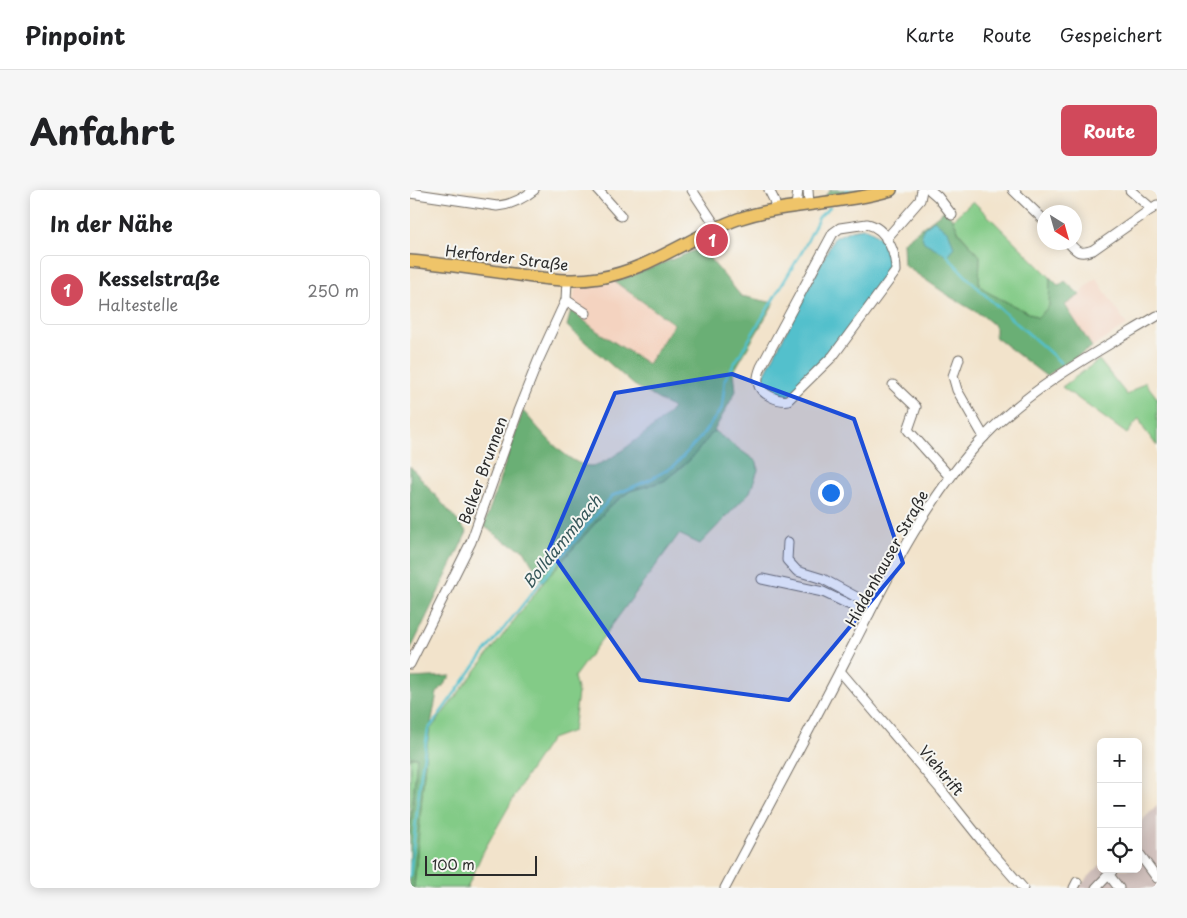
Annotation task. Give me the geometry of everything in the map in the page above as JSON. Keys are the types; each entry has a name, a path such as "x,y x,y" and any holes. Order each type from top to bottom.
{"main road":[{"name":"Herforder Straße","path":"410,261 566,281 599,278 627,271 739,219 796,206 842,201 891,190"}],"street":[{"path":"410,194 497,206 506,205 518,200 534,190"},
{"path":"598,190 621,216"},
{"path":"692,190 717,228"},
{"path":"769,190 776,210"},
{"path":"796,206 798,190"},
{"path":"808,190 813,205"},
{"path":"886,239 920,200 922,190"},
{"path":"930,190 952,215"},
{"path":"1012,190 1037,213"},
{"path":"1075,250 1084,253 1092,250 1154,207 1130,190"},
{"path":"868,224 876,226 886,239 896,260 896,271 833,356 788,400 783,401 775,398 762,390 758,384 761,367 834,233 840,228 868,224"},
{"name":"Belker Brunnen","path":"410,664 471,542 525,394 566,300 566,281"},
{"path":"566,300 586,313"},
{"name":"Hiddenhauser Straße","path":"725,888 871,610 941,489 950,477 984,437 1015,408 1046,385 1157,316"},
{"path":"959,359 953,376 957,390 984,437"},
{"path":"893,385 916,407 908,430 950,477"},
{"path":"788,542 787,560 797,572 823,579 871,610"},
{"path":"762,579 823,592 871,610"},
{"name":"Viehtrift","path":"840,671 942,791 982,842 1023,888"},
{"path":"1142,857 1157,878"},
{"path":"1096,888 1111,873"},
{"path":"1112,873 1118,888"}],"highlighted area":[{"path":"732,374 854,419 903,563 789,700 640,680 549,549 615,393"}],"shaded area":[{"path":"1096,278 1127,325 1092,347 1065,304 1080,295"},
{"path":"615,282 675,324 648,365 597,331 571,310 576,286"},
{"path":"1157,805 1157,888 1078,888 1097,868 1097,873 1142,873 1142,821"}],"green space":[{"path":"830,190 865,190 825,196"},
{"path":"973,201 1050,277 1049,306 1038,318 989,293 979,285 980,256 959,232 953,219"},
{"path":"945,210 953,219 959,233 980,256 979,285 989,293 1038,318 1049,306 1050,277 1059,286 1065,281 1080,295 1065,305 1092,347 1046,376 995,337 995,326 983,316 952,298 904,265 903,242"},
{"path":"701,248 741,296 774,303 734,371 736,391 714,431 690,460 664,481 630,491 610,506 543,583 524,550 504,541 484,526 523,411 563,453 572,460 591,466 601,463 618,453 664,418 673,408 634,385 567,326 571,310 597,331 648,364 674,324 615,282"},
{"path":"1099,360 1127,395 1145,382 1157,398 1157,446 1144,429 1139,418 1127,434 1062,387"},
{"path":"714,431 757,462 758,470 750,492 700,544 679,534 574,677 578,693 573,731 551,739 525,778 483,852 467,888 414,888 426,750 430,730 543,583 610,506 630,491 664,481 690,460"},
{"path":"410,466 467,532 410,651"},
{"path":"451,676 437,693 426,750 414,888 410,888 410,833 417,757 411,757 410,759 410,678"},
{"path":"411,757 417,757 410,833 410,759"}],"water":[{"path":"934,220 949,233 954,247 947,255 924,242 921,234 924,228"},
{"path":"863,228 876,234 884,244 889,257 891,271 839,343 814,372 787,397 771,394 761,381 834,238 851,230"}],"waterway":[{"name":"Bolldammbach","path":"842,196 848,190"},
{"name":"Bolldammbach","path":"410,877 421,773 428,730 478,661 612,496 649,480 674,466 701,437 722,408 725,379 803,250 819,217 830,207"},
{"path":"946,254 987,297 1061,363"}],"place":[{"name":"Kesselstraße","path":"712,240"}]}
